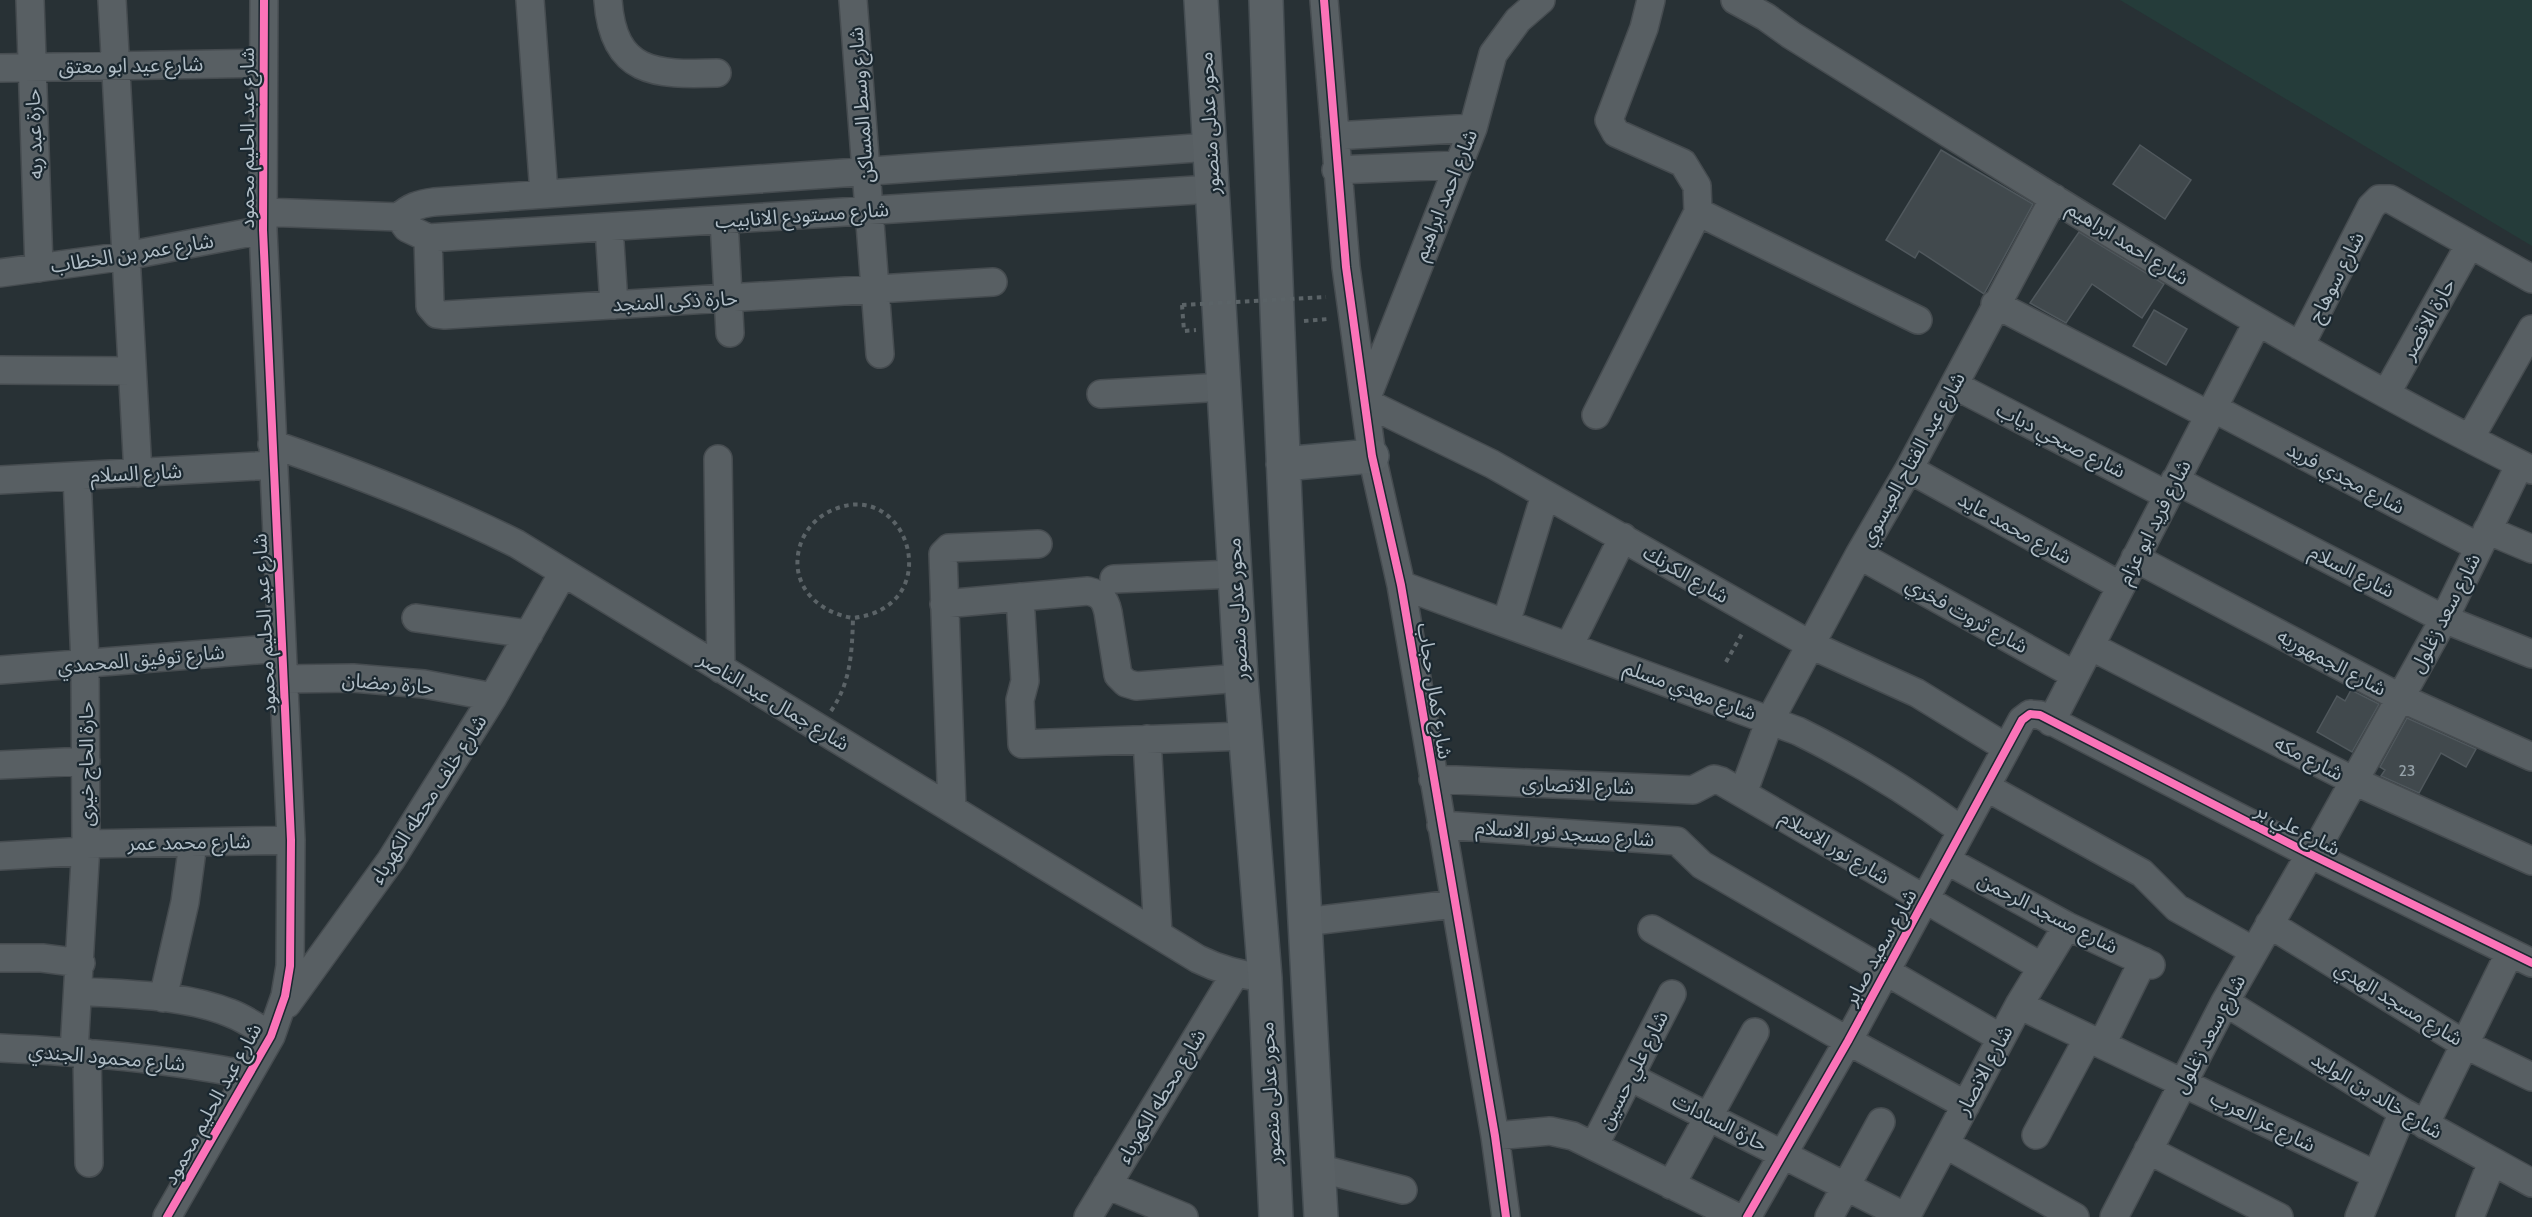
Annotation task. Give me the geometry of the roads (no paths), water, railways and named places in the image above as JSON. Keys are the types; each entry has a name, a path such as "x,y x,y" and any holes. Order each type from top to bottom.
{"main road":[{"name":"محور عدلى منصور","path":"1201,0 1246,736 1250,976 1276,1217"},
{"path":"1266,0 1283,464 1304,922 1321,1217"},
{"path":"1283,464 1372,456"}],"street":[{"name":"حارة عبد ربه","path":"30,0 39,268"},
{"path":"112,0 138,473"},
{"name":"شارع عبد الحليم محمود","path":"167,1217 275,1026 290,966 291,840 263,221 264,0"},
{"path":"530,0 544,194"},
{"path":"608,0 612,28 618,44 629,57 658,73 717,73"},
{"name":"شارع وسط المساكن","path":"853,0 880,354"},
{"name":"شارع كمال حجاب","path":"1324,0 1336,170 1346,267 1372,456 1401,585 1495,1136 1506,1217"},
{"name":"شارع احمد ابراهيم","path":"1365,402 1473,128 1493,54 1520,10 1541,0"},
{"path":"1596,415 1698,212 1697,186 1683,164 1616,133 1610,120 1644,28 1651,0"},
{"name":"شارع احمد ابراهيم","path":"1735,0 1766,17 1791,35 2258,323 2386,394 2526,467"},
{"name":"شارع عيد ابو معتق","path":"0,68 263,63"},
{"path":"1335,136 1473,128"},
{"name":"شارع مستودع الانابيب","path":"399,217 409,208 421,203 1210,147"},
{"path":"1336,170 1457,165"},
{"name":"شارع مستودع الانابيب","path":"428,238 1212,189"},
{"name":"شارع عبد الفتاح العيسوي","path":"1732,787 1859,555 1909,469 1995,304 2054,198"},
{"name":"شارع سوهاج","path":"2301,346 2371,207 2379,199 2390,199 2470,244"},
{"path":"1698,212 1918,320"},
{"path":"263,221 399,217 407,228 428,238"},
{"path":"724,220 730,333"},
{"name":"شارع عمر بن الخطاب","path":"0,273 126,256 263,221"},
{"path":"609,227 614,305"},
{"name":"حارة ذكى المنجد","path":"428,238 430,306 437,314 993,282"},
{"path":"2470,244 2532,279"},
{"name":"حارة الاقصر","path":"2386,394 2470,244"},
{"name":"شارع مجدي فريد","path":"1995,304 2211,412 2483,539 2532,549"},
{"name":"شارع فريد ابو عزام","path":"2051,722 2258,323"},
{"path":"2470,438 2532,329"},
{"path":"0,370 132,371"},
{"name":"شارع صبحي دياب","path":"1954,385 2171,488"},
{"path":"1101,394 1224,387"},
{"name":"شارع الكرنك","path":"1365,402 1492,464 1810,645 1917,693 2007,747"},
{"name":"شارع السلام","path":"0,480 138,473 272,455"},
{"name":"شارع جمال عبد الناصر","path":"272,455 371,478 517,544 1158,934 1216,968 1250,976"},
{"path":"717,459 721,669"},
{"name":"شارع سعد زغلول","path":"2114,1217 2225,1002 2401,698 2444,619 2483,539 2526,467"},
{"name":"شارع محمد عايد","path":"1909,469 2121,586"},
{"name":"حارة الحاج خيرى","path":"77,476 85,663 86,761 86,848 79,991 80,1053 89,1163"},
{"name":"شارع السلام","path":"2171,488 2444,619 2532,654"},
{"path":"1506,623 1545,495"},
{"path":"1569,646 1623,537"},
{"path":"952,809 942,557 946,549 1038,544"},
{"name":"شارع ثروت فخري","path":"1859,555 2075,675"},
{"name":"شارع الجمهوريه","path":"2135,558 2401,698 2532,757"},
{"name":"شارع خلف محطه الكهرباء","path":"275,1026 391,860 493,697 563,573"},
{"path":"1114,579 1235,573"},
{"name":"شارع مهدي مسلم","path":"1401,585 1798,731 1855,759 1910,793 1961,831"},
{"path":"944,604 1088,591 1098,594 1106,602 1118,675 1126,683 1136,686 1241,678"},
{"path":"1020,597 1025,681 1020,700 1022,744 1246,736"},
{"path":"416,618 530,634"},
{"name":"شارع مكه","path":"2090,646 2354,781 2532,861"},
{"name":"شارع توفيق المحمدي","path":"0,670 281,648"},
{"name":"حارة رمضان","path":"283,679 353,678 424,684 493,697"},
{"name":"شارع سعيد صابر","path":"1747,1217 1848,1041 2025,716 2035,713 2051,722"},
{"name":"شارع علي بر","path":"2051,722 2311,855 2521,958"},
{"path":"1147,739 1158,934"},
{"path":"0,765 86,761"},
{"name":"شارع الانصارى","path":"1433,779 1693,790 1714,779 1732,787"},
{"name":"شارع نور الاسلام","path":"1732,787 2042,967"},
{"path":"1986,787 2142,873 2177,908 2254,951"},
{"name":"شارع مسجد نور الاسلام","path":"1441,825 1672,840 1686,848 1701,865 1885,973"},
{"name":"شارع محمد عمر","path":"0,856 86,848 291,840"},
{"path":"163,998 185,902 192,843"},
{"name":"شارع مسجد الرحمن","path":"1946,860 2067,926 2147,963 2095,1041"},
{"path":"1304,922 1454,904"},
{"name":"شارع مسجد الهدي","path":"2269,924 2466,1045 2532,1077"},
{"name":"شارع الانصار","path":"1906,1217 2019,1005 2067,926"},
{"path":"1652,929 1848,1041 1966,1105"},
{"path":"0,958 42,958 81,963"},
{"path":"2359,1217 2376,1175 2466,1045 2521,958"},
{"path":"1885,973 2001,1038"},
{"name":"شارع محطه الكهرباء","path":"1088,1217 1107,1185 1250,976"},
{"path":"79,991 163,998 203,1005 275,1026"},
{"name":"شارع علي حسين","path":"1594,1146 1672,994"},
{"name":"شارع خالد بن الوليد","path":"2225,1002 2414,1118 2532,1183"},
{"name":"شارع عز العرب","path":"2019,1005 2376,1175"},
{"path":"1671,1185 1755,1032"},
{"path":"2036,1135 2095,1041"},
{"name":"شارع محمود الجندي","path":"0,1048 170,1061 248,1075"},
{"name":"حارة السادات","path":"1630,1077 1906,1217"},
{"path":"1829,1217 1881,1122"},
{"path":"1495,1136 1550,1131 1573,1136 1737,1217"},
{"path":"1945,1144 2075,1217"},
{"path":"2148,1150 2245,1210 2279,1217"},
{"path":"2470,1217 2492,1162"},
{"path":"1318,1168 1402,1190"},
{"path":"1107,1185 1184,1217"}]}
